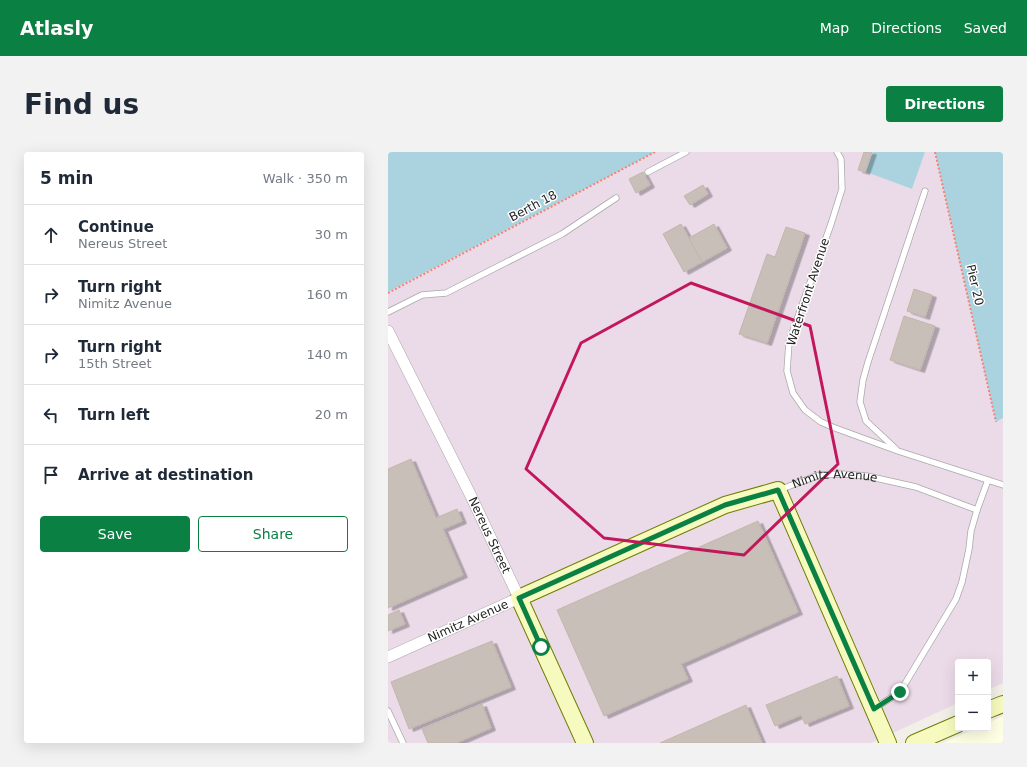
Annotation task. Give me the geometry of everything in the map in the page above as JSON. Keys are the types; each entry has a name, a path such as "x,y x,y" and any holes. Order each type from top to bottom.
{"street":[{"name":"Nereus Street","path":"388,331 470,494 585,743"},
{"name":"Nimitz Avenue","path":"388,657 725,505 778,490"},
{"path":"778,490 888,743"},
{"path":"991,709 1003,704"},
{"path":"914,743 955,725"}],"lane":[{"path":"648,172 686,152"},
{"name":"Waterfront Avenue","path":"837,152 841,158 842,189 789,342 787,371 793,393 805,410 821,422 898,451 1003,485"},
{"path":"898,451 866,421 860,402 863,380 868,362 925,191"},
{"path":"388,312 422,295 446,293 562,234 616,198"},
{"name":"Nimitz Avenue","path":"778,490 819,475 842,474 867,476 916,488 977,510"},
{"path":"874,709 900,692 956,599 962,582 971,531 988,480"},
{"path":"388,710 403,743"}],"path":[{"name":"Berth 18","path":"388,293 655,152"},
{"name":"Pier 20","path":"935,152 996,422"}],"highlighted area":[{"path":"691,283 810,326 838,464 744,555 604,538 526,469 581,343"}],"shaded area":[{"path":"655,152 873,152 867,172 912,189 925,152 935,152 996,422 1003,418 1003,683 991,689 991,659 955,659 955,704 871,743 388,743 388,292"},
{"path":"1003,716 1003,743 944,743 970,731 991,731 991,722"}],"water":[{"path":"388,152 655,152 388,292"},
{"path":"873,152 925,152 912,189 866,172"},
{"path":"935,152 1003,152 1003,418 996,422"}],"building":[{"path":"864,152 872,152 865,172 858,170"},
{"path":"643,172 650,185 636,193 629,179"},
{"path":"703,185 708,194 690,205 684,196"},
{"path":"681,224 702,262 684,272 663,234"},
{"path":"714,224 727,248 702,262 689,238"},
{"path":"786,227 805,233 767,343 739,334 767,254 775,257"},
{"path":"914,289 932,295 925,317 907,311"},
{"path":"904,316 935,326 920,370 890,360"},
{"path":"411,459 436,518 457,509 462,521 443,529 463,575 388,608 388,469"},
{"path":"758,521 798,612 681,664 688,679 604,716 557,610"},
{"path":"399,610 405,624 388,631 388,615"},
{"path":"492,641 511,687 409,729 391,682"},
{"path":"837,676 849,706 805,724 801,715 775,726 766,705"},
{"path":"482,704 491,728 456,743 428,743 422,729"},
{"path":"746,705 762,743 660,743"}],"route":[{"path":"541,647 519,598 725,505 778,490 874,709 900,692"}]}
